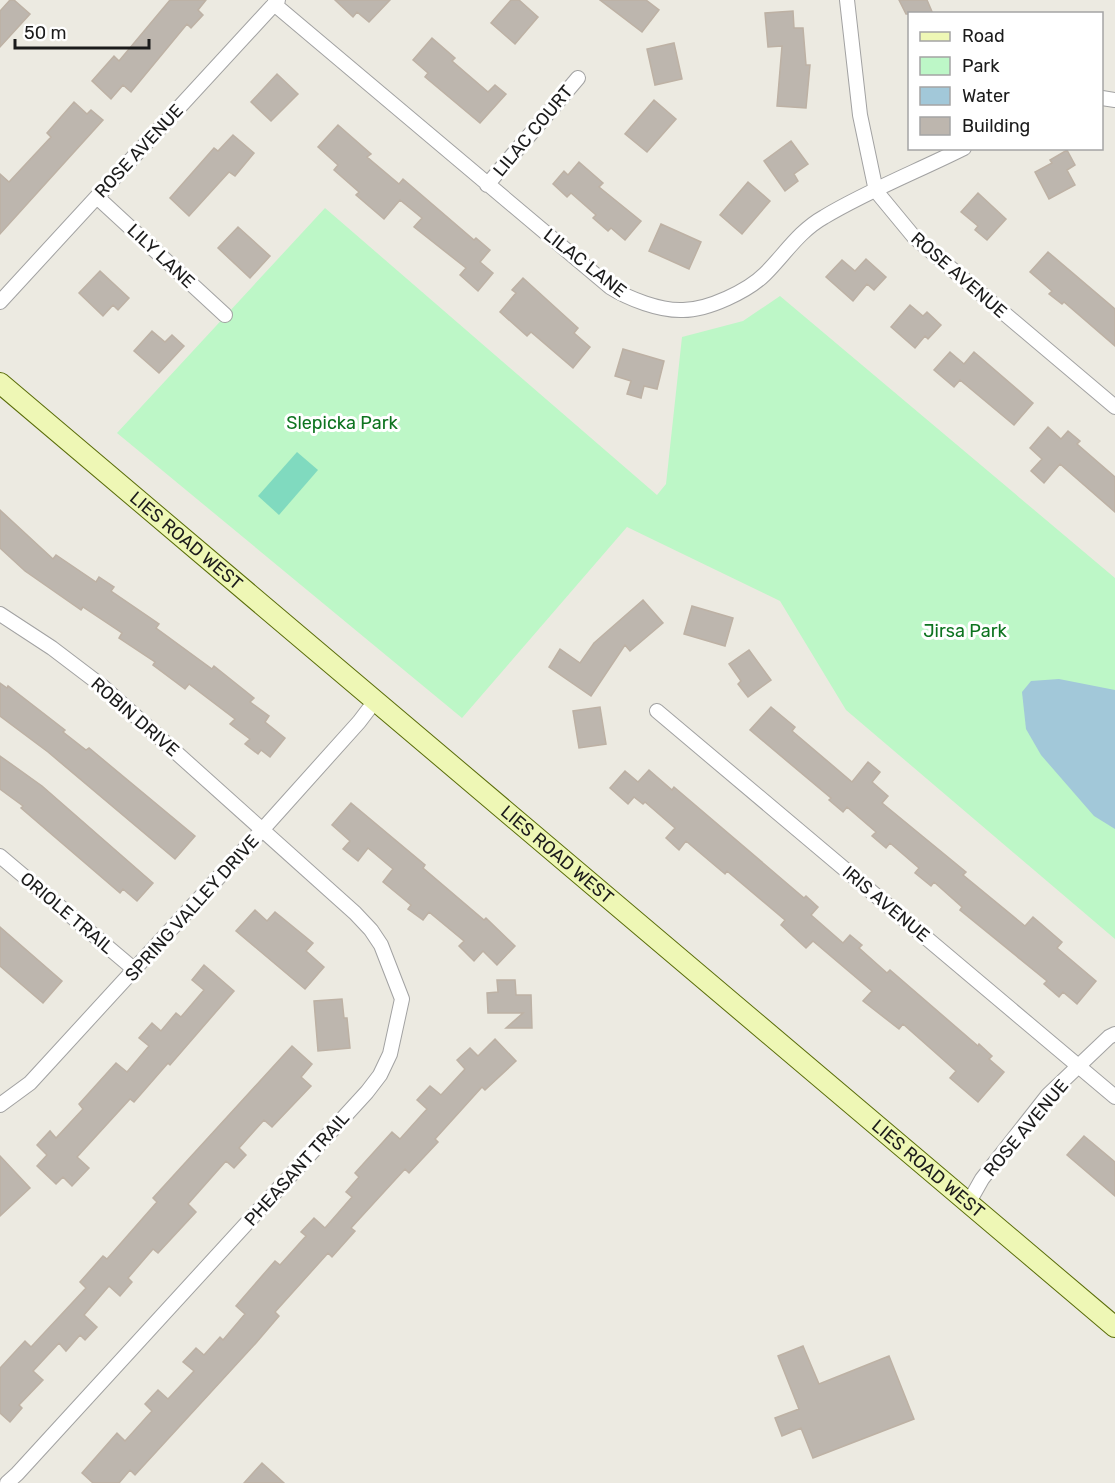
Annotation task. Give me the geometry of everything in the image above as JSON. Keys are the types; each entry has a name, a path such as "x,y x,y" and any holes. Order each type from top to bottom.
{"street":[{"name":"ROSE AVENUE","path":"847,0 860,115 876,191 914,237 1115,407"},
{"name":"ROSE AVENUE","path":"0,303 276,2"},
{"name":"LILAC LANE","path":"276,2 610,287 635,301 683,310 720,302 741,292 765,274 808,228 823,217 960,150"},
{"name":"LILAC COURT","path":"488,185 578,78"},
{"name":"LILY LANE","path":"97,197 225,315"},
{"name":"LIES ROAD WEST","path":"0,383 1115,1327"},
{"name":"ROBIN DRIVE","path":"0,614 52,648 102,687 263,829"},
{"name":"SPRING VALLEY DRIVE","path":"0,1105 30,1083 135,970 359,722 375,701"},
{"name":"IRIS AVENUE","path":"657,711 1115,1097"},
{"name":"PHEASANT TRAIL","path":"7,1483 18,1474 367,1092 380,1075 390,1053 402,999 381,945 355,913 263,829"},
{"name":"ORIOLE TRAIL","path":"0,856 135,970"},
{"name":"ROSE AVENUE","path":"969,1202 982,1179 1048,1095 1115,1034"}],"green space":[{"path":"325,208 657,495 666,484 682,337 743,321 780,296 1115,578 1115,939 846,710 780,601 627,527 462,718 117,433"},
{"path":"297,452 318,470 279,515 258,496"}],"water":[{"path":"1059,679 1115,690 1115,829 1094,816 1041,755 1026,729 1022,692 1031,681"}],"building":[{"path":"10,0 14,0 30,14 0,47 0,11"},
{"path":"170,0 206,0 198,10 203,15 191,28 187,24 131,92 123,85 111,99 92,81 114,56 119,61"},
{"path":"335,0 390,0 369,22 357,12 353,17"},
{"path":"511,0 519,0 538,17 515,44 491,23"},
{"path":"600,0 646,0 659,10 642,32"},
{"path":"899,0 927,0 932,12 908,12 906,14"},
{"path":"793,11 794,28 803,28 806,65 810,65 806,108 777,106 782,46 768,47 765,13"},
{"path":"432,38 455,58 452,61 488,92 495,85 506,94 480,123 425,77 428,73 413,60"},
{"path":"674,43 682,79 655,85 647,49"},
{"path":"277,74 298,94 271,121 251,102"},
{"path":"654,100 676,119 647,152 625,134"},
{"path":"74,102 87,114 91,110 103,120 0,234 0,174 9,182 51,137 47,133"},
{"path":"338,125 371,154 367,157 399,184 403,179 474,240 476,238 490,250 480,262 493,273 478,291 460,275 466,268 414,227 422,218 400,200 384,219 356,195 359,192 334,170 338,165 318,147"},
{"path":"233,135 254,153 235,176 229,172 189,216 170,198 214,148 218,151"},
{"path":"791,141 808,164 794,174 798,181 785,191 764,161"},
{"path":"1067,150 1075,165 1067,170 1075,185 1049,199 1035,172 1052,163 1050,160"},
{"path":"579,162 603,183 599,187 641,221 625,240 611,228 608,231 593,218 596,215 571,193 567,197 553,184 564,171 568,175"},
{"path":"748,182 770,201 742,234 720,215"},
{"path":"978,193 1006,219 987,240 975,230 978,226 961,212"},
{"path":"661,224 701,242 689,269 649,251"},
{"path":"238,227 270,256 250,278 218,248"},
{"path":"1048,252 1115,309 1115,346 1064,302 1062,304 1049,294 1052,291 1030,272"},
{"path":"866,259 886,277 874,290 867,284 853,301 826,277 842,260 855,271"},
{"path":"100,271 129,298 118,310 113,305 103,316 79,293"},
{"path":"523,278 578,328 574,333 590,347 573,368 531,332 527,336 500,312 516,293 512,290"},
{"path":"910,305 923,316 927,312 941,325 928,339 925,336 915,348 891,327"},
{"path":"152,331 165,342 172,335 184,346 159,373 134,351"},
{"path":"623,349 664,361 657,389 644,386 641,398 627,394 631,381 615,376"},
{"path":"950,352 964,364 974,352 1033,403 1014,425 960,380 954,387 934,370"},
{"path":"1048,427 1061,439 1068,431 1080,441 1077,444 1115,477 1115,512 1060,464 1044,483 1031,471 1042,459 1030,448"},
{"path":"0,510 53,559 56,555 96,582 99,577 114,587 111,591 159,624 156,628 212,669 214,666 254,698 250,702 269,716 265,722 285,738 270,757 261,750 258,754 245,744 250,739 230,724 235,719 189,684 185,689 153,665 155,662 119,638 122,633 83,607 81,610 25,571 0,548"},
{"path":"643,600 663,623 630,651 625,645 591,696 549,667 560,649 580,663 594,643"},
{"path":"692,606 733,618 725,646 684,634"},
{"path":"749,650 771,680 748,697 738,684 741,681 729,664"},
{"path":"0,683 7,688 8,686 65,730 63,732 86,750 89,748 195,836 175,859 48,752 0,716"},
{"path":"600,707 606,744 579,748 573,711"},
{"path":"771,707 795,727 792,731 852,782 868,762 880,772 872,782 888,796 882,803 966,872 963,875 1025,926 1033,917 1062,942 1057,948 1096,981 1077,1004 1063,992 1059,997 1044,984 1047,981 960,910 962,907 934,882 931,886 915,873 919,868 890,843 886,848 872,836 876,832 847,807 843,812 829,800 831,798 750,730"},
{"path":"0,756 42,786 153,883 137,901 123,889 120,893 21,808 23,806 0,789"},
{"path":"649,770 672,790 674,787 804,898 806,896 818,907 811,915 843,943 850,935 862,945 859,948 887,973 890,970 992,1056 989,1059 1004,1072 978,1102 950,1078 956,1071 903,1024 899,1029 863,1001 872,991 813,941 806,948 781,925 785,920 727,871 725,874 686,841 679,850 666,838 675,828 645,802 643,804 634,797 628,804 610,788 625,771 638,782"},
{"path":"351,803 425,865 423,868 484,920 486,918 515,946 497,965 483,951 474,961 459,946 464,941 429,912 423,920 408,909 411,905 383,882 393,869 368,848 358,861 343,849 350,841 332,825"},
{"path":"255,910 267,921 275,912 313,943 306,951 324,967 305,989 236,931"},
{"path":"0,927 62,981 43,1003 0,966"},
{"path":"204,965 234,991 170,1065 168,1063 134,1102 130,1099 77,1157 89,1168 72,1186 63,1177 56,1184 37,1166 47,1155 37,1145 50,1131 56,1138 83,1109 79,1104 116,1063 127,1072 149,1046 139,1038 152,1023 161,1031 176,1013 181,1017 204,990 192,980"},
{"path":"497,980 515,980 516,995 531,995 532,1028 506,1028 523,1013 488,1013 487,993 498,992"},
{"path":"342,999 344,1018 347,1018 350,1048 318,1051 314,1001"},
{"path":"495,1039 516,1061 485,1090 482,1087 435,1139 438,1142 409,1173 405,1169 351,1228 355,1231 332,1257 328,1253 275,1312 279,1316 256,1343 135,1475 130,1470 119,1483 93,1483 82,1473 117,1433 125,1441 152,1411 145,1404 158,1390 168,1399 194,1371 183,1362 196,1348 204,1355 220,1337 223,1340 245,1314 236,1306 275,1261 280,1265 306,1236 301,1232 314,1218 325,1228 352,1197 346,1192 359,1177 355,1173 392,1132 400,1139 427,1109 417,1100 430,1086 441,1095 465,1069 457,1060 470,1048 478,1056"},
{"path":"292,1046 312,1064 301,1077 311,1086 272,1127 264,1120 239,1148 246,1155 234,1168 226,1161 188,1204 196,1212 158,1253 153,1249 128,1278 132,1282 120,1296 109,1286 84,1315 97,1327 85,1340 80,1335 66,1351 59,1343 33,1371 43,1380 19,1405 22,1408 10,1422 0,1413 0,1368 25,1341 31,1347 86,1288 80,1282 103,1256 107,1259 157,1202 153,1198"},
{"path":"1084,1136 1115,1162 1115,1196 1067,1155"},
{"path":"0,1156 30,1188 0,1216"},
{"path":"803,1346 819,1384 889,1356 914,1419 813,1458 801,1428 782,1436 775,1418 799,1409 778,1356"},
{"path":"262,1463 284,1483 244,1483"}],"park label":[{"name":"Slepicka Park","path":"342,423"},
{"name":"Jirsa Park","path":"965,631"}]}
